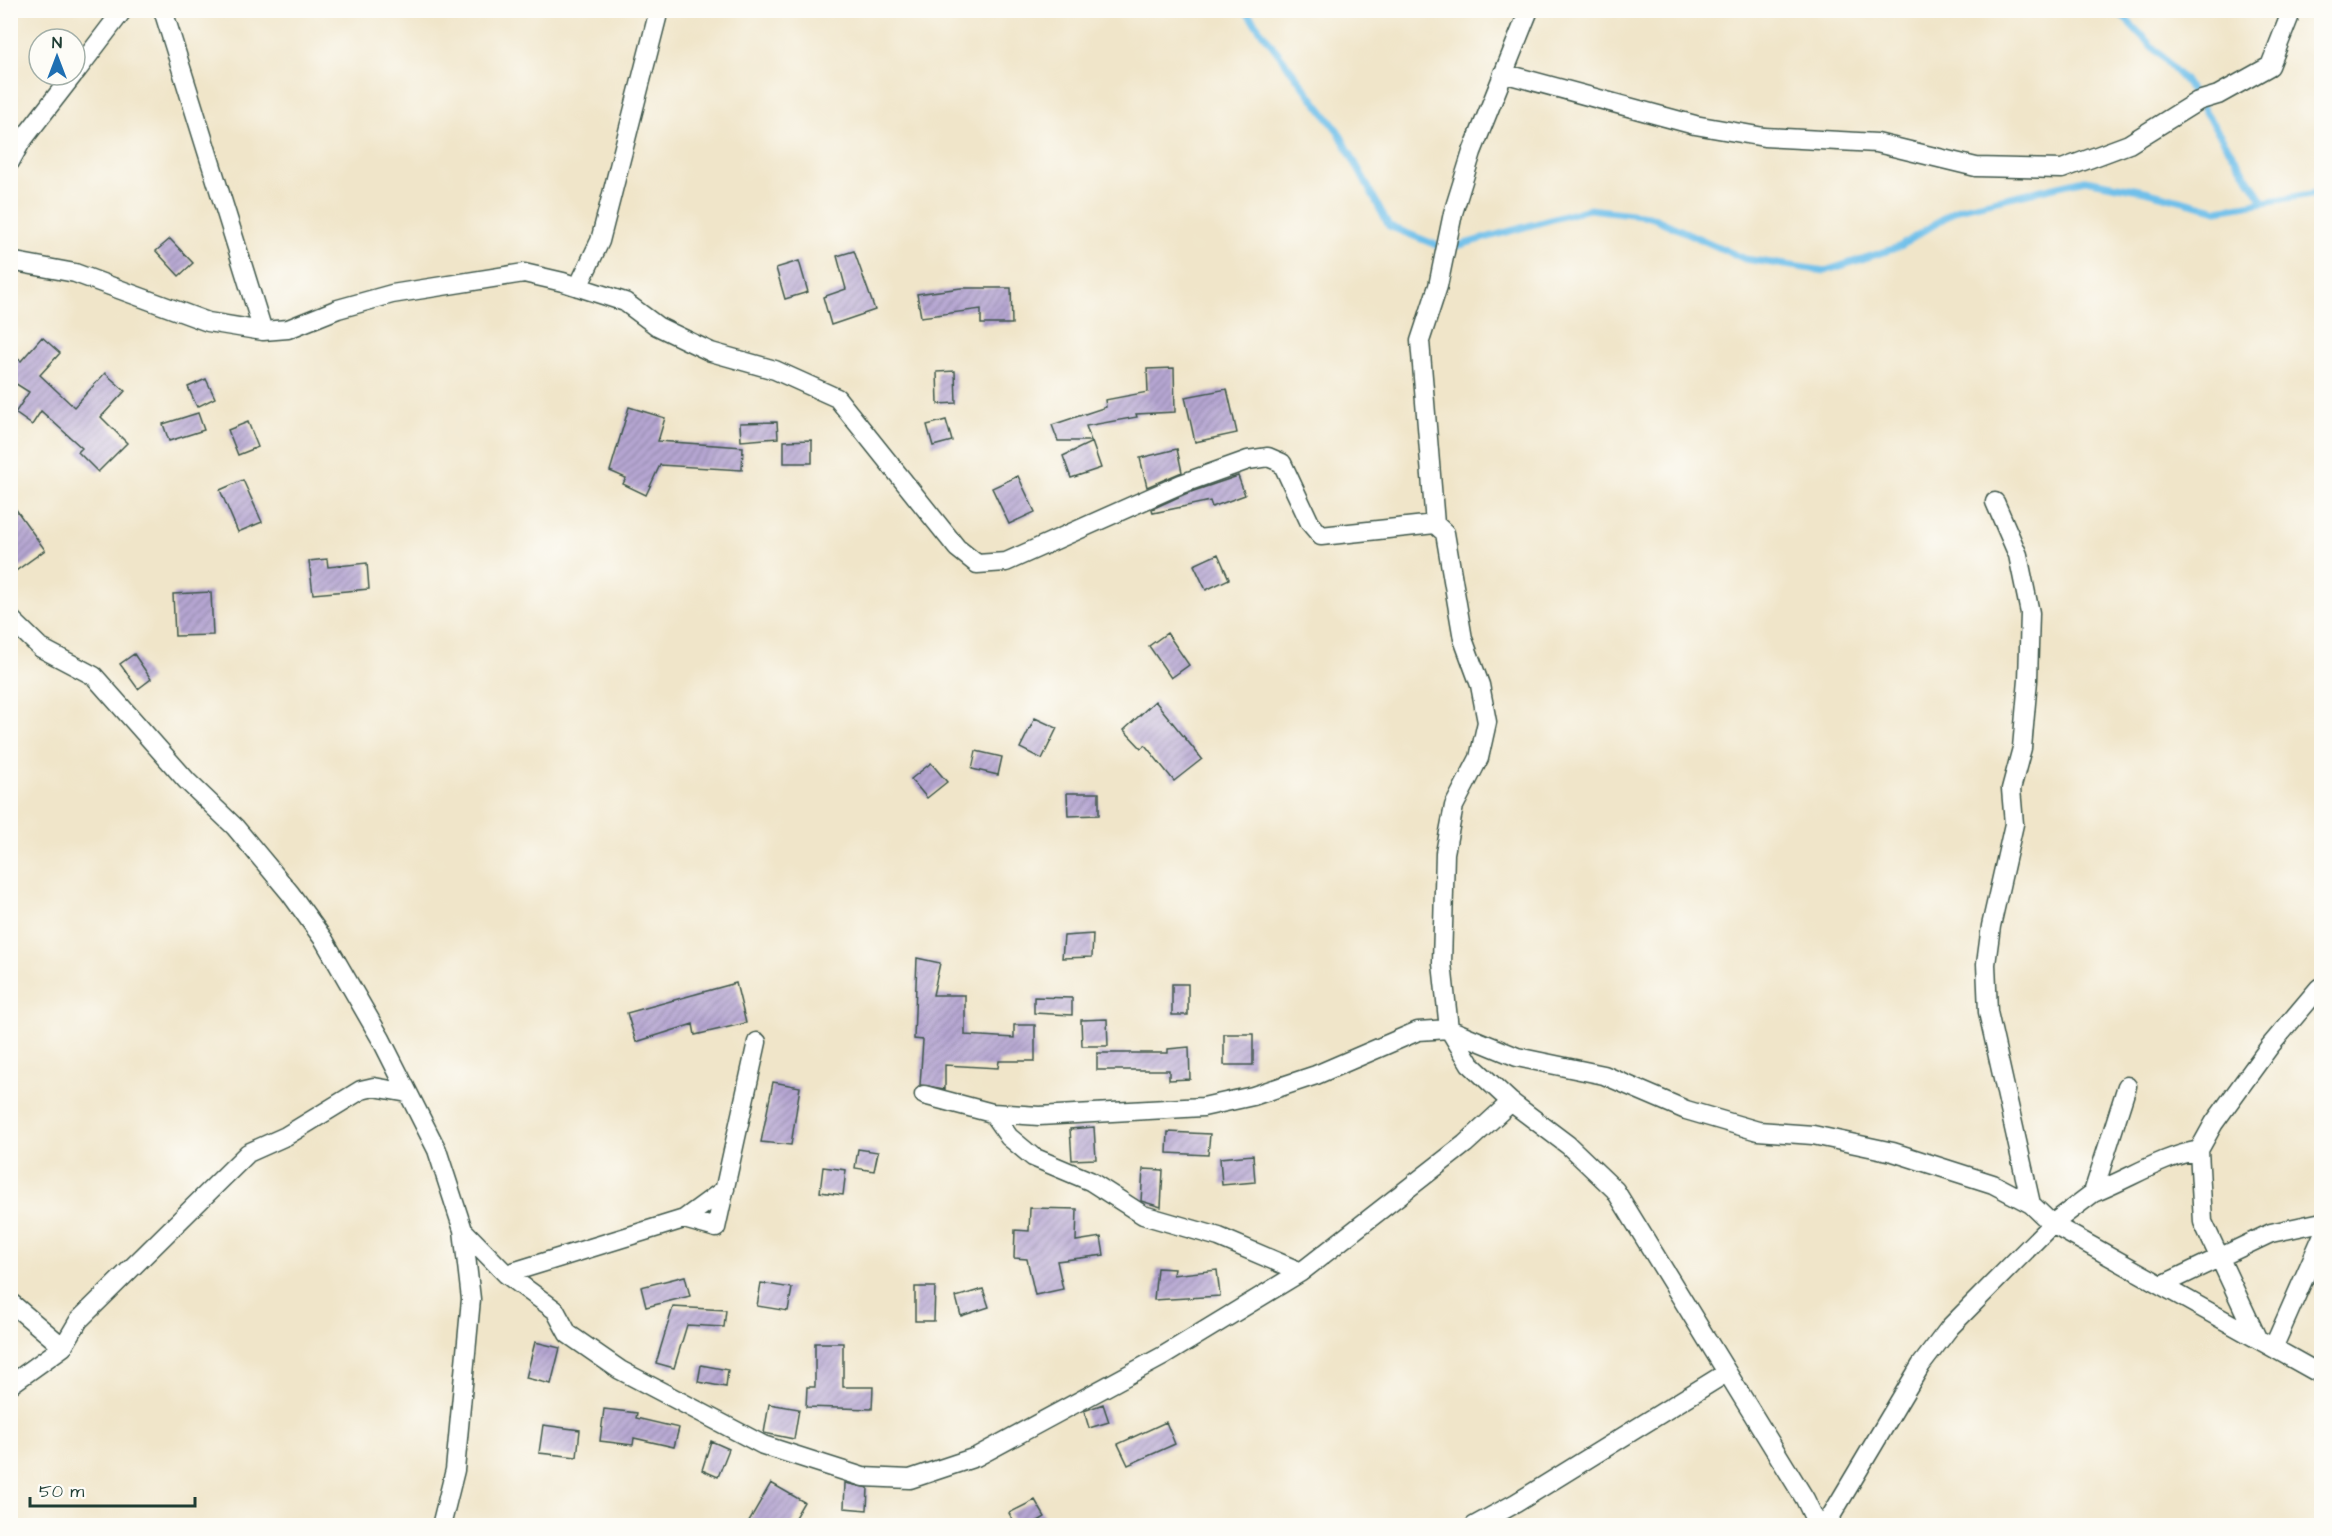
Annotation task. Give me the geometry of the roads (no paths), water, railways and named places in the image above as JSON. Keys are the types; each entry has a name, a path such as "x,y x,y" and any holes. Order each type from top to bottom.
{"street":[{"path":"87,57 123,10"},
{"path":"163,10 263,331"},
{"path":"578,287 600,241 659,10"},
{"path":"1529,10 1472,152 1454,213 1438,286 1420,341 1435,524 1445,533 1463,639 1480,685 1487,722 1479,758 1454,806 1445,853 1442,963 1449,1029 1470,1064 1511,1102 1568,1145 1615,1190 1805,1499 1818,1526"},
{"path":"1503,72 1695,125 1729,131 1764,137 1877,143 1976,167 2062,169 2129,144 2198,101 2218,95 2270,66 2292,10"},
{"path":"10,162 21,142 64,87"},
{"path":"10,261 75,273 208,322 263,331 288,329 338,309 392,294 524,273 578,287 625,302 657,326 711,352 775,370 837,398 957,548 977,564 1006,562 1181,484 1248,460 1268,457 1282,463 1310,523 1321,536 1435,524"},
{"path":"1995,501 2018,555 2030,613 2028,680 2022,748 2010,789 2014,824 1990,926 1986,964 1988,1012 2031,1204"},
{"path":"10,618 41,648 94,676 188,781 235,827 324,940 437,1150 464,1230 471,1299 454,1470 441,1526"},
{"path":"2257,1338 2203,1222 2199,1150 2214,1123 2270,1046 2319,988"},
{"path":"924,1095 992,1113 1039,1116 1203,1107 1253,1096 1316,1075 1418,1031 1449,1029 1517,1057 1604,1075 1686,1110 1758,1131 1813,1136 1893,1152 1993,1184 2031,1204 2052,1224 2274,1346 2322,1375"},
{"path":"684,1220 716,1228 757,1042"},
{"path":"2093,1193 2127,1086"},
{"path":"10,1385 63,1347 79,1320 248,1153 286,1136 361,1090 374,1087 408,1093"},
{"path":"464,1230 506,1274 555,1310 568,1334 620,1370 763,1445 862,1476 910,1479 976,1457 1163,1356 1301,1272 1465,1144 1511,1102"},
{"path":"992,1113 1010,1137 1033,1157 1090,1181 1143,1215 1219,1237 1301,1272"},
{"path":"1825,1526 1921,1365 1950,1327 2052,1224 2093,1193 2125,1181 2178,1154 2199,1150"},
{"path":"506,1274 684,1220 724,1189"},
{"path":"2162,1285 2218,1256 2271,1233 2322,1222"},
{"path":"2274,1346 2322,1237"},
{"path":"10,1302 63,1347"},
{"path":"1474,1526 1726,1373"}],"waterway":[{"path":"1245,10 1338,131 1389,226 1446,249 1589,209 1649,216 1745,259 1825,271 1899,247 1958,209 2085,180 2145,191 2218,210 2322,192"},
{"path":"2117,10 2184,80 2264,202"}]}
